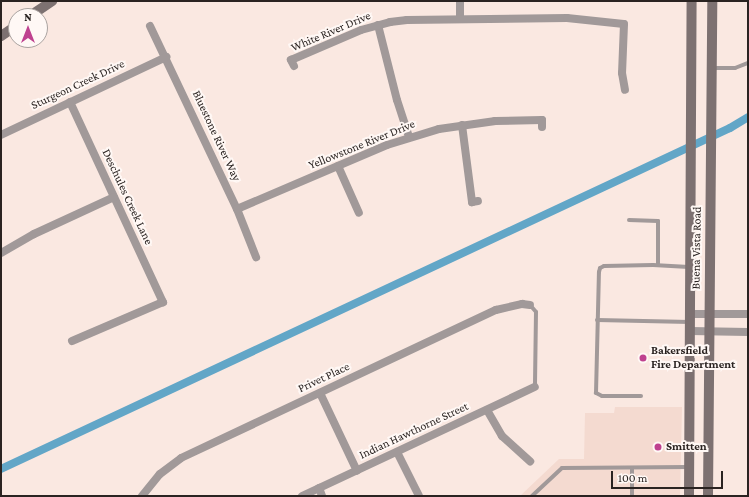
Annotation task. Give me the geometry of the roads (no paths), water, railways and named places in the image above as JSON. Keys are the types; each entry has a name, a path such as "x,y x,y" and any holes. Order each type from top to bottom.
{"main road":[{"path":"42,8 52,1"},
{"name":"Buena Vista Road","path":"690,496 692,1"},
{"name":"Buena Vista Road","path":"708,496 708,332 712,151 712,1"}],"street":[{"path":"460,1 460,19"},
{"name":"White River Drive","path":"294,66 291,60 361,30 378,25 407,20 554,17 624,24 622,73 625,90"},
{"path":"378,25 397,100 409,137"},
{"name":"Bluestone River Way","path":"150,26 237,209 256,257"},
{"name":"Sturgeon Creek Drive","path":"1,135 166,57"},
{"name":"Deschules Creek Lane","path":"70,102 163,302 72,341"},
{"name":"Yellowstone River Drive","path":"237,209 409,137 462,125 495,121 542,120 542,127"},
{"path":"462,125 472,202 478,201"},
{"path":"338,166 359,213"},
{"path":"1,253 34,234 114,197"},
{"name":"Privet Place","path":"142,496 160,474 181,458 496,310 522,304 530,305"},
{"path":"690,322 709,313 748,314"},
{"path":"690,322 708,332 748,332"},
{"name":"Indian Hawthorne Street","path":"302,496 320,492 357,471 535,387"},
{"path":"320,393 357,471"},
{"path":"487,410 502,436 530,461"},
{"path":"397,452 420,496"}],"lane":[{"path":"712,68 735,68 748,64"},
{"path":"629,220 658,221 658,265"},
{"path":"642,396 602,396 596,393 600,268 604,266 658,265 691,267"},
{"path":"530,305 536,312 535,387"},
{"path":"598,320 690,322"},
{"path":"532,496 562,468 690,467"},
{"path":"632,468 632,496"}],"waterway":[{"path":"1,469 730,128 748,117"}],"place":[{"name":"Bakersfield Fire Department","path":"643,358"},
{"name":"Smitten","path":"658,447"}]}
